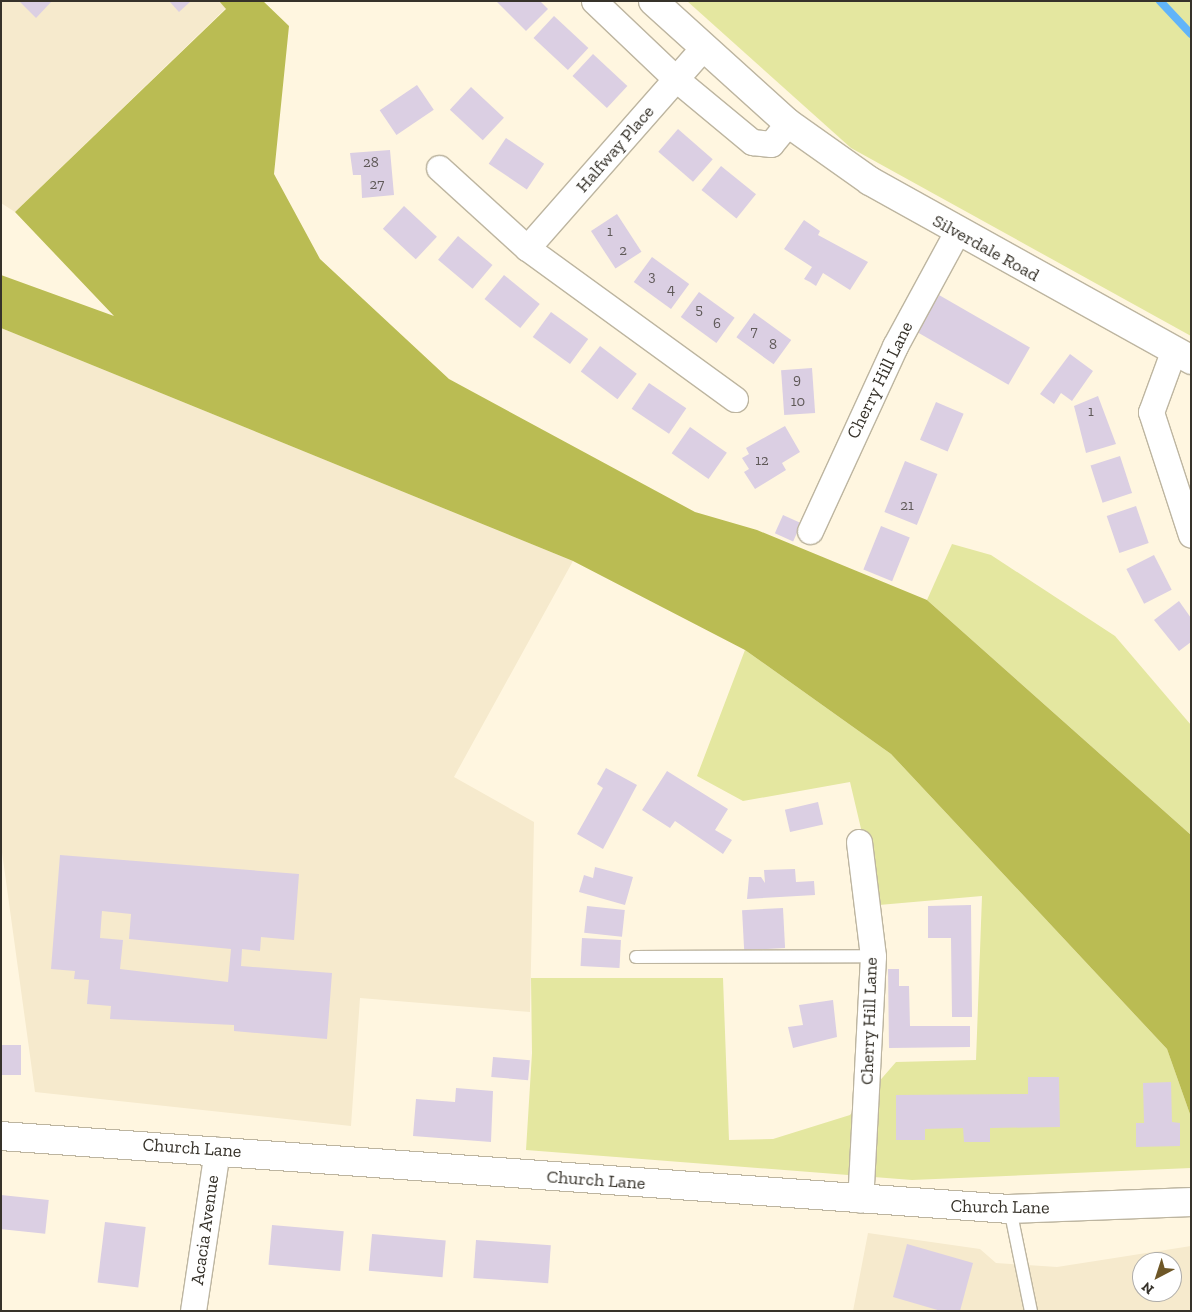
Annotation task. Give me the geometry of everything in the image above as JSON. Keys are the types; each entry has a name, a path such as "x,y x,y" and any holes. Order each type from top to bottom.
{"main road":[{"name":"Silverdale Road","path":"653,1 788,123 870,181 957,232 1182,356"},
{"name":"Church Lane","path":"1,1136 217,1150 1010,1210 1191,1202"}],"street":[{"path":"594,1 676,79 752,142 771,144 788,123"},
{"name":"Halfway Place","path":"527,248 703,48"},
{"path":"439,168 527,248 735,399"},
{"name":"Cherry Hill Lane","path":"810,531 895,346 957,232"},
{"path":"1182,356 1151,412 1191,535"},
{"name":"Cherry Hill Lane","path":"859,842 872,956 860,1200"},
{"name":"Acacia Avenue","path":"193,1311 217,1150"}],"lane":[{"path":"636,958 872,956"},
{"path":"1010,1210 1031,1311"}],"shaded area":[{"path":"1,1 219,1 226,8 15,212 1,203"},
{"path":"219,1 263,1 289,26 274,174 320,259 449,379 695,512 757,530 927,600 1191,835 1191,1117 1167,1049 891,754 745,650 573,561 1,328 1,275 114,316 15,212 226,9"},
{"path":"1,328 573,561 454,777 534,822 530,1012 360,998 351,1126 35,1092 1,845"},
{"path":"868,1233 980,1249 996,1263 1057,1267 1132,1255 1132,1302 1182,1302 1182,1252 1153,1252 1191,1246 1191,1311 853,1311"}],"green space":[{"path":"687,1 1191,1 1191,336 851,148"},
{"path":"952,544 991,555 1115,636 1191,725 1191,835 927,600"},
{"path":"745,650 891,754 1167,1049 1191,1117 1191,1168 912,1180 526,1150 532,1053 531,978 723,978 729,1140 773,1139 850,1115 896,1062 976,1060 982,896 879,905 850,782 743,801 697,776"}],"building":[{"path":"19,1 52,1 36,18"},
{"path":"169,1 191,1 179,12"},
{"path":"496,1 540,1 548,9 526,31"},
{"path":"554,16 588,48 568,70 534,38"},
{"path":"593,54 627,86 607,108 573,76"},
{"path":"417,85 434,110 396,135 380,110"},
{"path":"471,87 504,118 483,140 450,110"},
{"path":"678,129 713,159 693,182 658,152"},
{"path":"506,138 544,164 527,189 489,164"},
{"path":"390,150 394,195 362,198 361,175 353,175 350,153"},
{"path":"721,166 756,194 736,218 701,190"},
{"path":"404,206 437,237 416,259 383,229"},
{"path":"617,214 642,252 616,269 591,231"},
{"path":"804,220 820,231 818,235 868,262 850,290 823,273 816,286 804,279 812,267 784,249"},
{"path":"458,236 492,265 473,289 438,260"},
{"path":"652,257 689,284 671,309 634,282"},
{"path":"504,275 540,304 520,328 484,299"},
{"path":"699,292 735,318 716,343 681,317"},
{"path":"939,295 1030,347 1008,385 918,332"},
{"path":"551,312 588,339 570,364 533,337"},
{"path":"754,313 791,340 774,364 736,337"},
{"path":"600,346 637,374 617,399 581,372"},
{"path":"1070,354 1093,371 1072,401 1061,393 1054,404 1040,394"},
{"path":"812,368 815,413 784,415 781,370"},
{"path":"649,383 686,408 669,434 632,409"},
{"path":"1098,396 1116,444 1086,453 1074,406"},
{"path":"936,402 964,414 948,451 920,440"},
{"path":"785,426 800,452 782,463 786,470 755,489 744,472 749,469 742,458 749,454 746,448"},
{"path":"690,427 727,453 709,479 672,453"},
{"path":"1120,456 1132,493 1103,503 1091,466"},
{"path":"905,461 937,474 917,525 884,512"},
{"path":"1136,506 1149,543 1119,553 1107,516"},
{"path":"783,515 801,523 793,541 775,533"},
{"path":"881,526 910,538 892,581 863,570"},
{"path":"1154,555 1172,590 1144,604 1126,569"},
{"path":"1179,601 1191,618 1191,642 1179,651 1154,620"},
{"path":"606,768 637,785 603,849 577,834 603,788 597,784"},
{"path":"667,771 728,809 715,830 732,840 723,854 675,821 670,828 642,810"},
{"path":"818,802 823,824 790,832 785,810"},
{"path":"60,855 299,874 294,940 261,937 260,951 242,949 241,966 332,973 327,1039 234,1031 234,1025 110,1019 111,1006 87,1004 89,980 74,979 75,971 51,969","holes":["102,911 131,914 129,939 231,949 228,982 120,969 123,940 100,938"]},
{"path":"595,867 633,877 625,905 579,892 584,875 593,878"},
{"path":"795,869 796,882 814,881 815,895 747,899 749,877 761,877 765,883 764,870"},
{"path":"971,905 972,1017 952,1017 951,938 928,938 928,906"},
{"path":"587,906 625,910 622,937 584,933"},
{"path":"783,908 785,948 744,950 742,910"},
{"path":"582,938 621,940 619,968 581,966"},
{"path":"888,969 899,969 899,986 909,986 910,1026 970,1026 970,1047 889,1048"},
{"path":"833,1000 837,1037 793,1048 788,1027 803,1025 799,1005"},
{"path":"1,1045 21,1045 21,1075 1,1075"},
{"path":"493,1057 530,1060 528,1080 491,1077"},
{"path":"1028,1077 1059,1077 1060,1127 990,1128 990,1142 964,1142 963,1128 925,1129 925,1140 896,1140 896,1095 1028,1094"},
{"path":"1171,1082 1172,1122 1180,1123 1180,1146 1136,1147 1136,1123 1144,1123 1143,1083"},
{"path":"456,1088 493,1091 491,1142 413,1136 416,1099 455,1102"},
{"path":"1,1195 49,1200 45,1234 1,1229"},
{"path":"105,1222 146,1227 138,1288 98,1283"},
{"path":"272,1225 344,1231 340,1271 269,1265"},
{"path":"372,1234 446,1240 442,1277 369,1271"},
{"path":"476,1240 551,1245 548,1283 473,1278"},
{"path":"907,1244 973,1263 960,1311 941,1311 893,1297"}],"waterway":[{"path":"1160,1 1191,34"}]}
